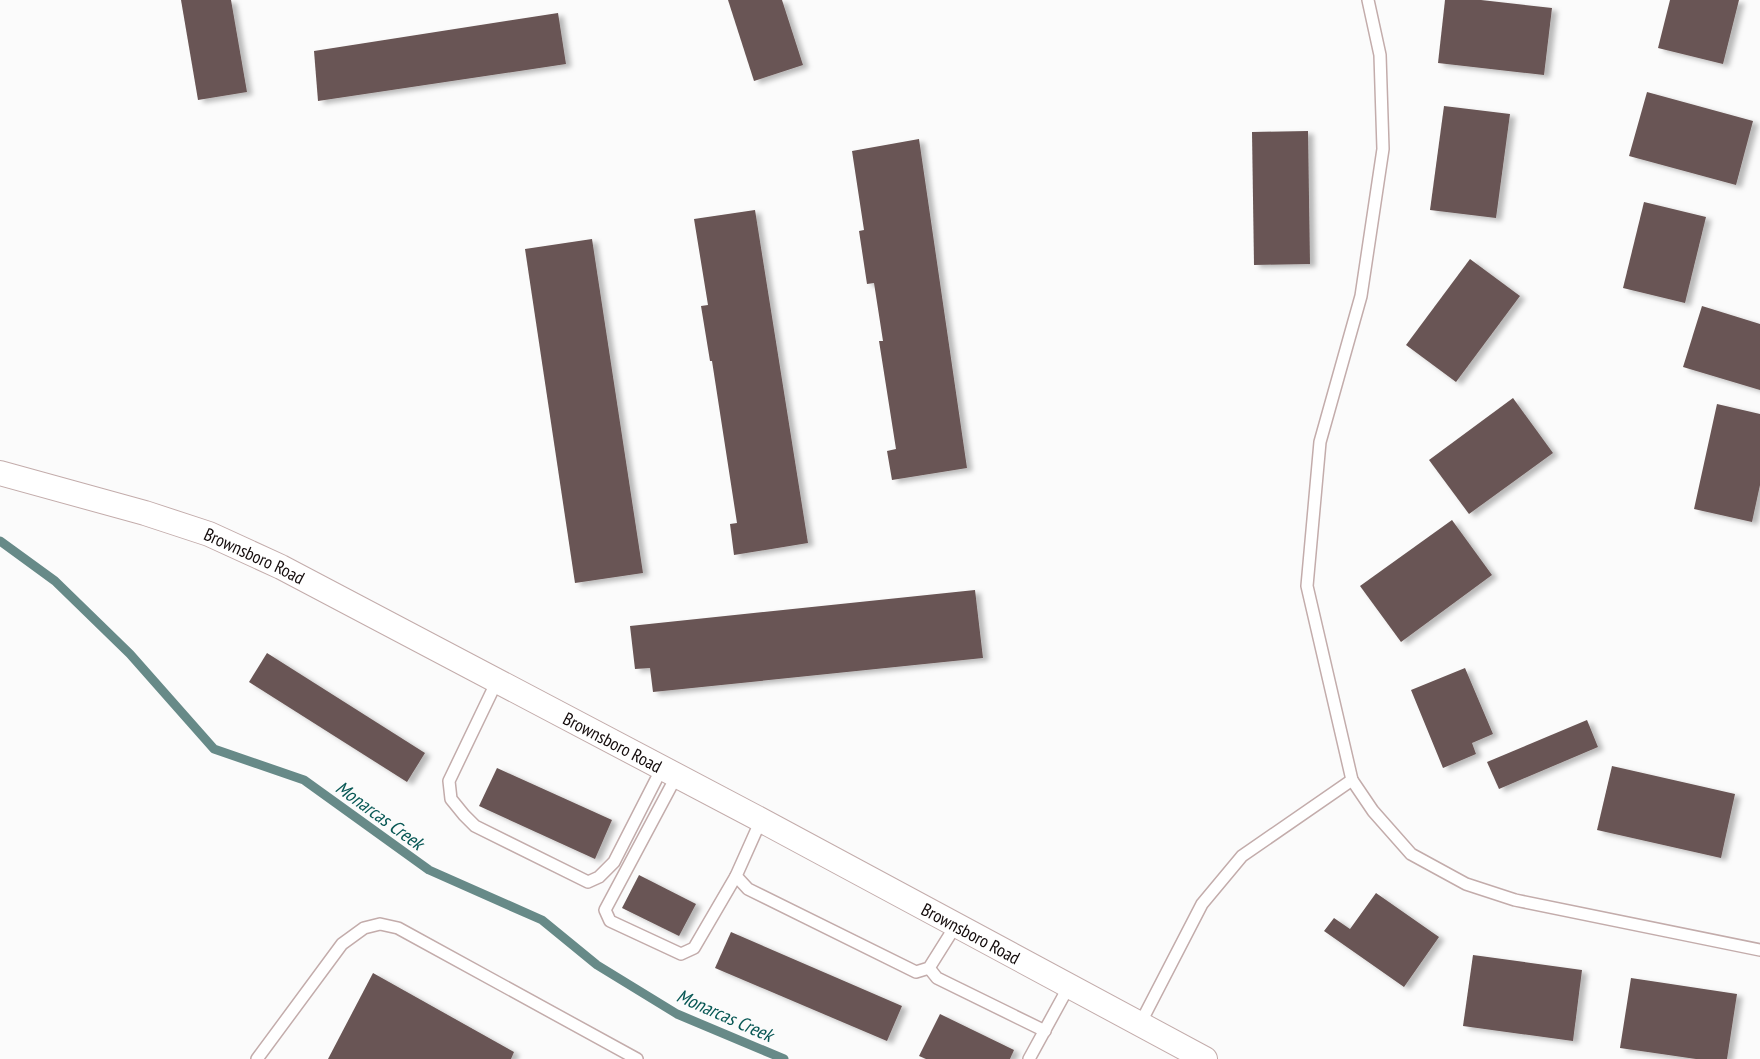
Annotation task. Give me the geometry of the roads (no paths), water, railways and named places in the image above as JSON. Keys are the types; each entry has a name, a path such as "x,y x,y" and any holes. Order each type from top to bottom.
{"street":[{"name":"Brownsboro Road","path":"0,473 146,513 208,534 281,567 762,820 1205,1059"}],"lane":[{"path":"1368,0 1380,55 1383,149 1360,296 1320,442 1307,586 1352,780 1373,811 1411,854 1466,884 1516,900 1760,950"},
{"path":"497,681 449,781 451,799 476,826 588,882 599,877 614,862 669,772"},
{"path":"669,772 605,910 610,921 681,954 694,948 736,876 762,820"},
{"path":"1140,1024 1202,904 1242,856 1352,780"},
{"path":"736,876 748,889 916,972 929,968 956,926"},
{"path":"257,1059 342,944 364,928 380,924 398,928 637,1059"},
{"path":"929,968 937,978 1045,1031"},
{"path":"1030,1059 1069,986"}],"waterway":[{"name":"Monarcas Creek","path":"0,541 55,581 130,654 214,749 304,780 429,870 542,920 597,965 677,1014 784,1059"}]}
